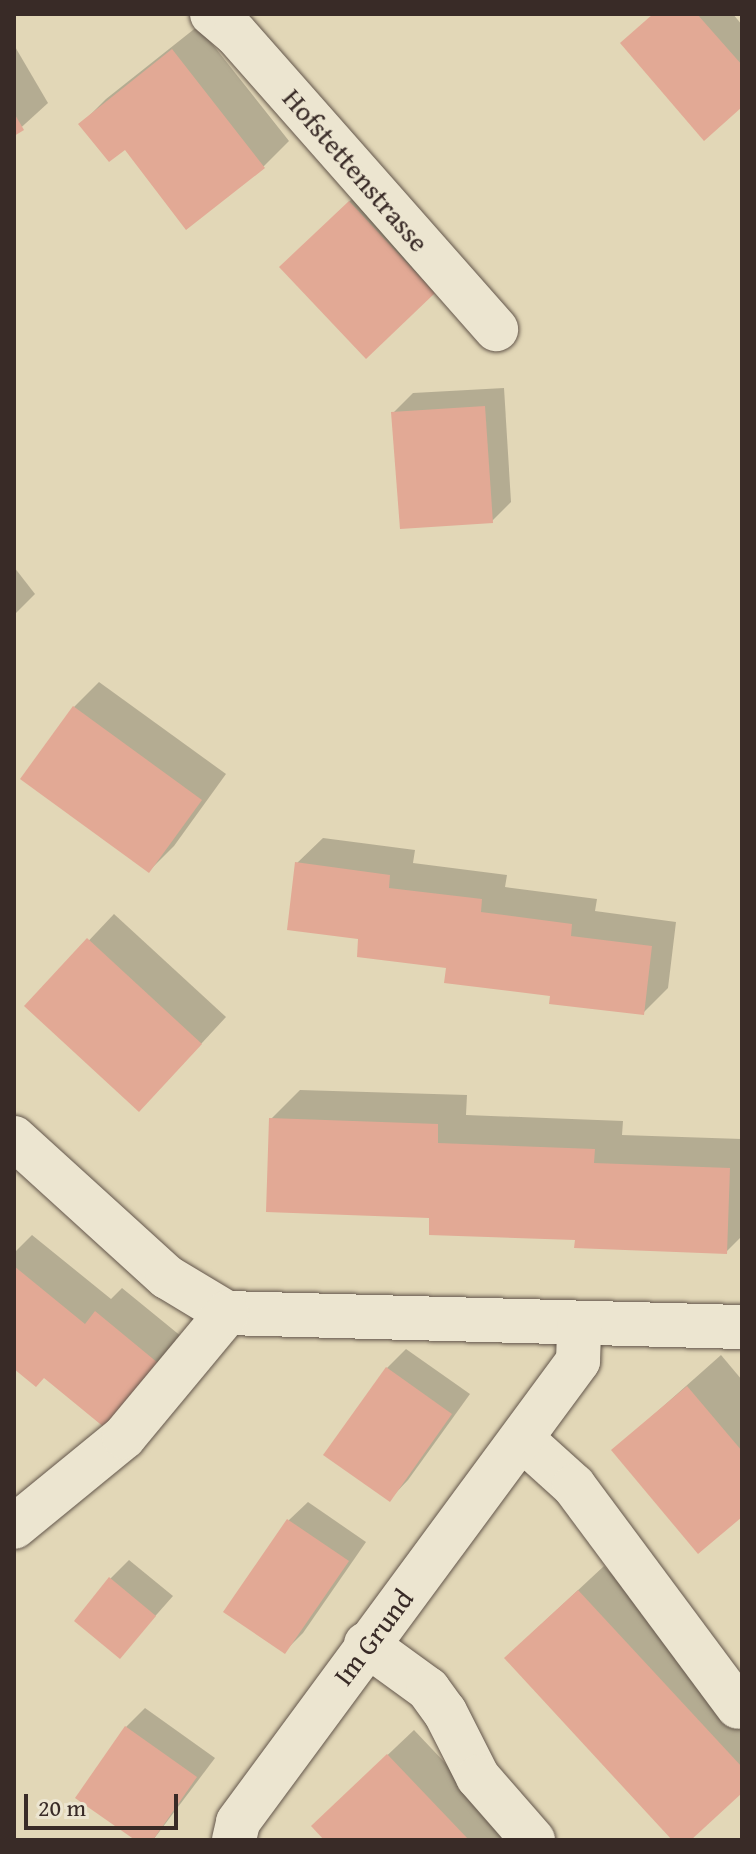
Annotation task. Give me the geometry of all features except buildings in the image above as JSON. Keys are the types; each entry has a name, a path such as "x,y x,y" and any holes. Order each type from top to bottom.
{"street":[{"name":"Hofstettenstrasse","path":"212,14 235,33 496,329"},
{"path":"14,1138 167,1277 227,1313 742,1327"},
{"path":"14,1527 124,1437 227,1313"},
{"name":"Im Grund","path":"234,1840 238,1822 366,1644 578,1361 579,1324"},
{"path":"522,1439 574,1486 738,1707"},
{"path":"366,1644 428,1689 445,1712 478,1777 533,1840"}]}
